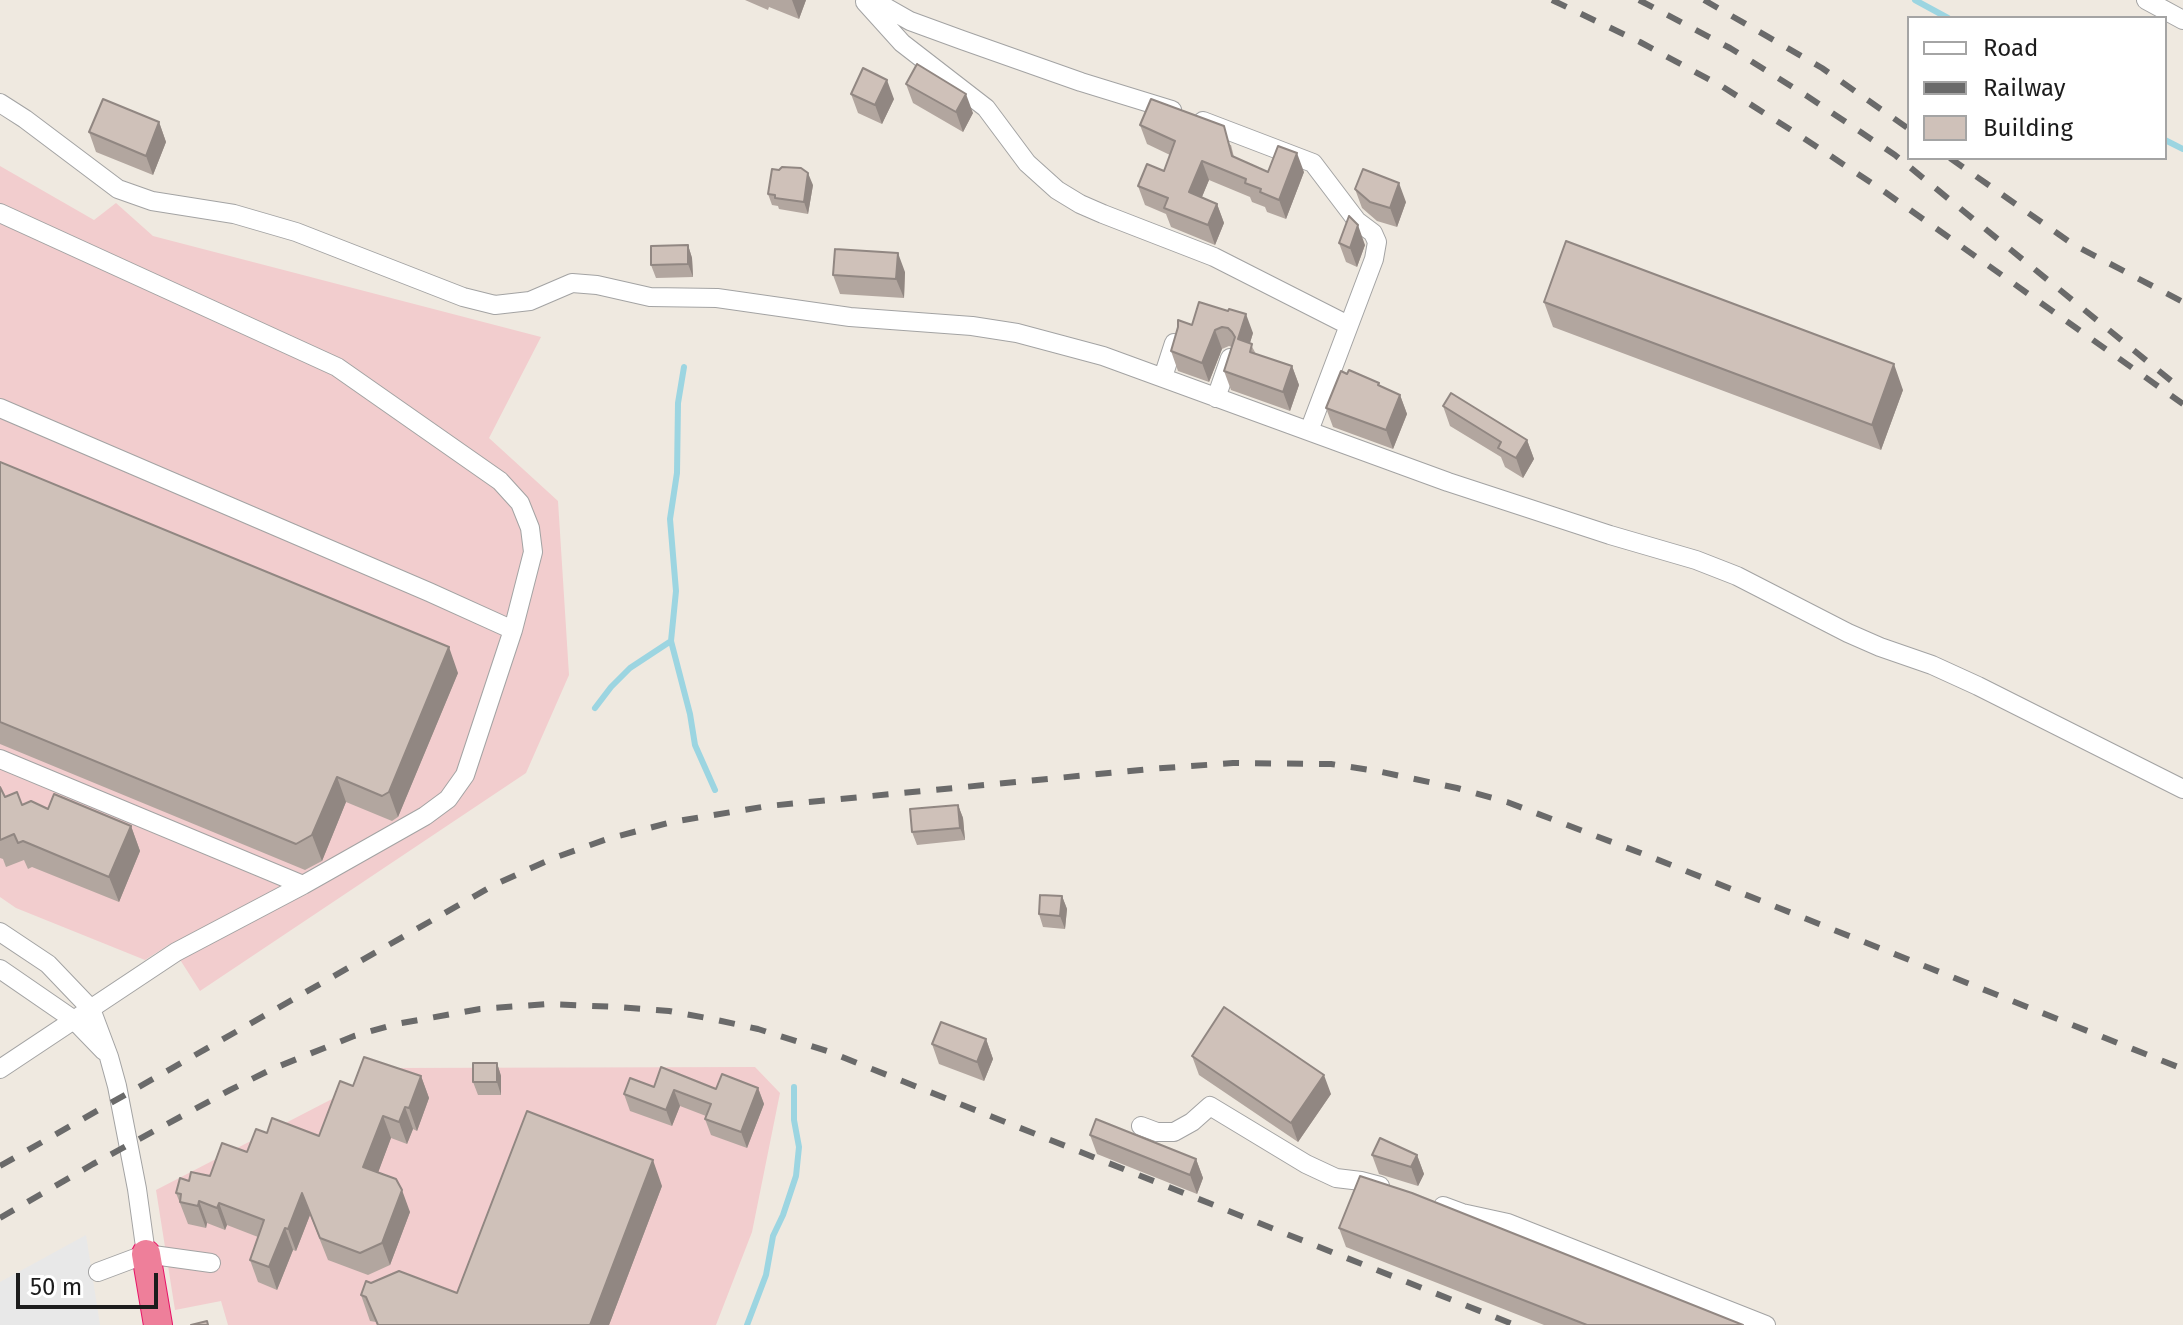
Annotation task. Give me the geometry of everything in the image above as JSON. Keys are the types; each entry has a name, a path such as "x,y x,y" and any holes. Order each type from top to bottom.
{"highway":[{"path":"146,1254 158,1325"}],"street":[{"path":"863,0 902,43 986,108 1027,163 1057,190 1103,214 1214,257 1348,325"},
{"path":"873,0 910,21 949,36 1161,106 1313,163 1357,221 1373,233 1377,242 1374,259 1309,431"},
{"path":"2146,0 2183,20"},
{"path":"0,103 118,189 152,201 234,214 296,232 463,297 495,305 530,301 572,283 597,285 650,297 717,298 850,317 1002,331 1103,356 1531,511 1696,560 1737,576 1848,633 1978,686 2183,789"},
{"path":"0,213 337,367 500,481 520,503 530,528 533,552 513,630 465,775 448,799 425,816 303,885 176,952 0,1069"},
{"path":"1163,377 1174,343"},
{"path":"1216,398 1230,358"},
{"path":"0,408 513,630"},
{"path":"0,759 303,885"},
{"path":"0,932 48,964 91,1009 117,1086 146,1254"},
{"path":"0,969 74,1020 109,1057"},
{"path":"1141,1126 1157,1132 1174,1132 1192,1122 1210,1106 1306,1164 1336,1178 1361,1181 1400,1192"},
{"path":"1430,1202 1508,1223 1766,1325"},
{"path":"98,1272 146,1254 211,1263"}],"shaded area":[{"path":"0,166 94,220 116,203 153,236 541,337 489,438 558,501 569,675 526,773 200,991 170,944 145,960 16,908 0,897"},
{"path":"755,1067 780,1093 752,1232 716,1325 228,1325 221,1301 175,1310 156,1190 392,1068"},
{"path":"86,1235 100,1325 0,1325 0,1282"}],"building":[{"path":"917,64 966,94 956,112 906,84"},
{"path":"863,68 887,80 875,105 851,94"},
{"path":"103,99 159,122 146,156 89,132"},
{"path":"1151,99 1224,126 1232,156 1268,172 1278,146 1297,153 1279,200 1245,183 1246,179 1202,161 1189,192 1217,204 1208,225 1164,208 1168,198 1138,186 1147,164 1164,171 1175,141 1140,125"},
{"path":"801,168 808,173 804,202 768,194 772,169"},
{"path":"1363,169 1399,183 1390,208 1370,202 1355,189"},
{"path":"1349,216 1358,225 1350,248 1339,243"},
{"path":"1566,241 1894,364 1872,425 1544,302"},
{"path":"688,245 688,264 651,265 651,246"},
{"path":"835,249 898,253 896,279 833,275"},
{"path":"1199,302 1246,314 1238,339 1252,344 1250,352 1292,366 1283,392 1224,371 1235,337 1228,328 1215,330 1202,363 1171,351 1178,320 1192,325"},
{"path":"1349,370 1400,395 1386,430 1326,408 1341,371 1347,374"},
{"path":"1451,393 1527,440 1516,458 1498,448 1501,442 1443,406"},
{"path":"0,462 449,647 389,792 382,796 337,777 312,835 296,844 0,722"},
{"path":"0,787 5,797 17,792 22,805 31,801 48,809 54,794 131,826 109,877 23,841 18,843 14,834 0,840"},
{"path":"958,805 960,828 912,832 910,809"},
{"path":"1040,895 1062,896 1060,916 1039,914"},
{"path":"1224,1007 1324,1075 1291,1123 1192,1056"},
{"path":"941,1022 986,1039 977,1062 932,1044"},
{"path":"364,1057 421,1076 409,1108 405,1107 399,1122 383,1116 363,1167 396,1179 402,1190 382,1243 360,1253 320,1238 302,1193 269,1267 250,1260 264,1220 219,1203 217,1208 199,1201 198,1206 180,1202 181,1194 176,1193 180,1178 189,1181 191,1172 210,1176 222,1143 247,1152 256,1129 267,1133 272,1118 319,1136 340,1081 353,1086"},
{"path":"473,1063 497,1063 497,1082 473,1082"},
{"path":"661,1067 716,1089 722,1074 758,1088 741,1132 705,1119 711,1104 674,1090 666,1110 624,1094 630,1078 654,1087"},
{"path":"527,1111 653,1160 590,1325 378,1325 366,1297 361,1295 366,1281 371,1283 399,1271 457,1293"},
{"path":"1096,1119 1196,1159 1190,1175 1090,1135"},
{"path":"1380,1138 1417,1155 1411,1167 1372,1155"},
{"path":"1360,1176 1412,1193 1743,1325 1587,1325 1339,1228"}],"waterway":[{"path":"1915,0 1944,16"},
{"path":"2167,141 2183,149"},
{"path":"684,367 678,403 677,473 670,519 676,591 671,641 695,745 715,790"},
{"path":"595,708 630,668 671,641"},
{"path":"747,1325 766,1275 773,1236 796,1176 799,1147 794,1120 794,1087"}],"railway":[{"path":"1552,0 1640,42 1723,87 1802,137 1885,192 2183,404"},
{"path":"1639,0 1730,48 1895,155 2175,384"},
{"path":"1704,0 1822,68 1907,128"},
{"path":"1953,160 2074,245 2183,302"},
{"path":"0,1166 494,885 551,859 607,839 672,822 768,806 1233,763 1331,764 1457,788 1507,802 2183,1069"},
{"path":"0,1218 230,1090 272,1069 354,1036 396,1024 480,1009 547,1004 618,1007 669,1011 712,1019 758,1029 827,1051 1515,1325"}]}
